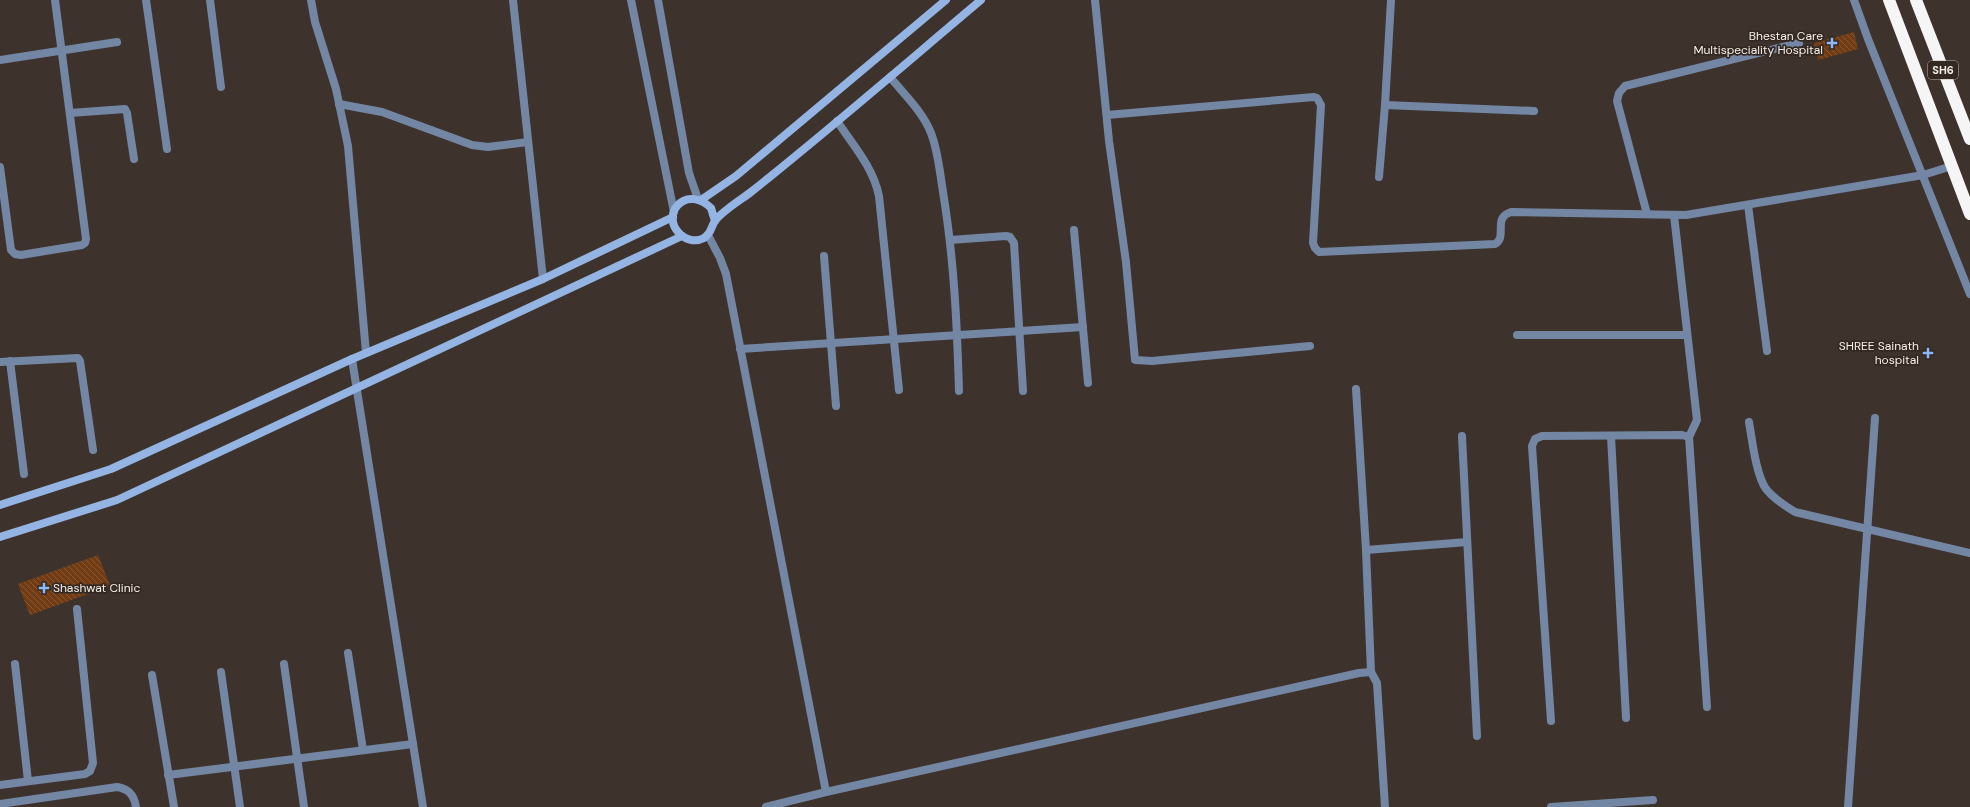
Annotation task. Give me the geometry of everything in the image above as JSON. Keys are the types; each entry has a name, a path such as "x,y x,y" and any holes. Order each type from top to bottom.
{"highway":[{"path":"1889,0 1970,214"},
{"name":"SH6","path":"1916,0 1970,139"}],"main road":[{"path":"700,200 736,176 946,0"},
{"path":"715,221 981,0"},
{"path":"688,199 700,200 712,208 715,221 708,235 698,240 691,240 682,236 675,228 674,214 680,203 688,199"},
{"path":"0,505 111,469 352,359 542,279 674,214"},
{"path":"0,537 117,500 682,236"}],"street":[{"path":"0,168 11,250 15,254 21,255 82,246 85,243 86,239 55,0"},
{"path":"146,0 167,149"},
{"path":"210,0 221,87"},
{"path":"311,0 315,22 339,104 348,146 366,353"},
{"path":"513,0 542,279"},
{"path":"631,0 674,214"},
{"path":"658,0 689,173 700,200"},
{"path":"1095,0 1107,115 1126,262 1134,360 1152,361 1310,346"},
{"path":"1379,177 1391,0"},
{"path":"1854,0 1970,294"},
{"path":"0,60 117,42"},
{"path":"1647,214 1617,101 1625,86 1799,43"},
{"path":"890,77 921,116 931,132 936,149 955,278 959,391"},
{"path":"1107,115 1314,97 1317,98 1321,105 1313,243 1319,252 1495,244 1499,239 1502,218 1504,214 1511,212 1686,216 1923,175 1952,166"},
{"path":"339,104 382,112 472,145 488,147 528,142"},
{"path":"1385,105 1534,111"},
{"path":"70,113 125,109 127,113 134,159"},
{"path":"837,121 869,168 876,181 880,196 899,390"},
{"path":"1748,205 1767,351"},
{"path":"1674,216 1697,420 1689,437 1707,707"},
{"path":"1074,230 1088,383"},
{"path":"708,235 720,258 726,274 826,792"},
{"path":"950,240 1006,236 1013,239 1023,391"},
{"path":"824,256 836,406"},
{"path":"740,349 1083,327"},
{"path":"1517,335 1687,335"},
{"path":"0,362 78,358 80,361 93,450"},
{"path":"352,359 358,387 423,807"},
{"path":"10,361 24,474"},
{"path":"1356,389 1366,550 1371,672 1376,682 1385,807"},
{"path":"1848,807 1876,418"},
{"path":"1749,422 1756,462 1765,488 1777,501 1795,512 1970,553"},
{"path":"1551,721 1532,446 1536,439 1542,436 1682,435 1689,437"},
{"path":"1462,436 1477,736"},
{"path":"1611,436 1626,718"},
{"path":"1366,550 1467,542"},
{"path":"0,785 85,774 92,768 93,763 77,609"},
{"path":"348,654 363,750"},
{"path":"14,664 28,782"},
{"path":"284,664 304,807"},
{"path":"221,672 240,807"},
{"path":"766,807 826,792 1359,673 1371,672"},
{"path":"152,675 174,807"},
{"path":"168,775 413,744"},
{"path":"0,804 117,787 125,788 131,793 136,807"},
{"path":"1551,807 1652,800"}],"building":[{"path":"1854,32 1858,49 1818,60 1814,43"},
{"path":"98,555 110,586 30,615 18,584"}],"place":[{"name":"Bhestan Care Multispeciality Hospital","path":"1832,43"},
{"name":"SHREE Sainath hospital","path":"1928,353"},
{"name":"Shashwat Clinic","path":"44,588"}]}
